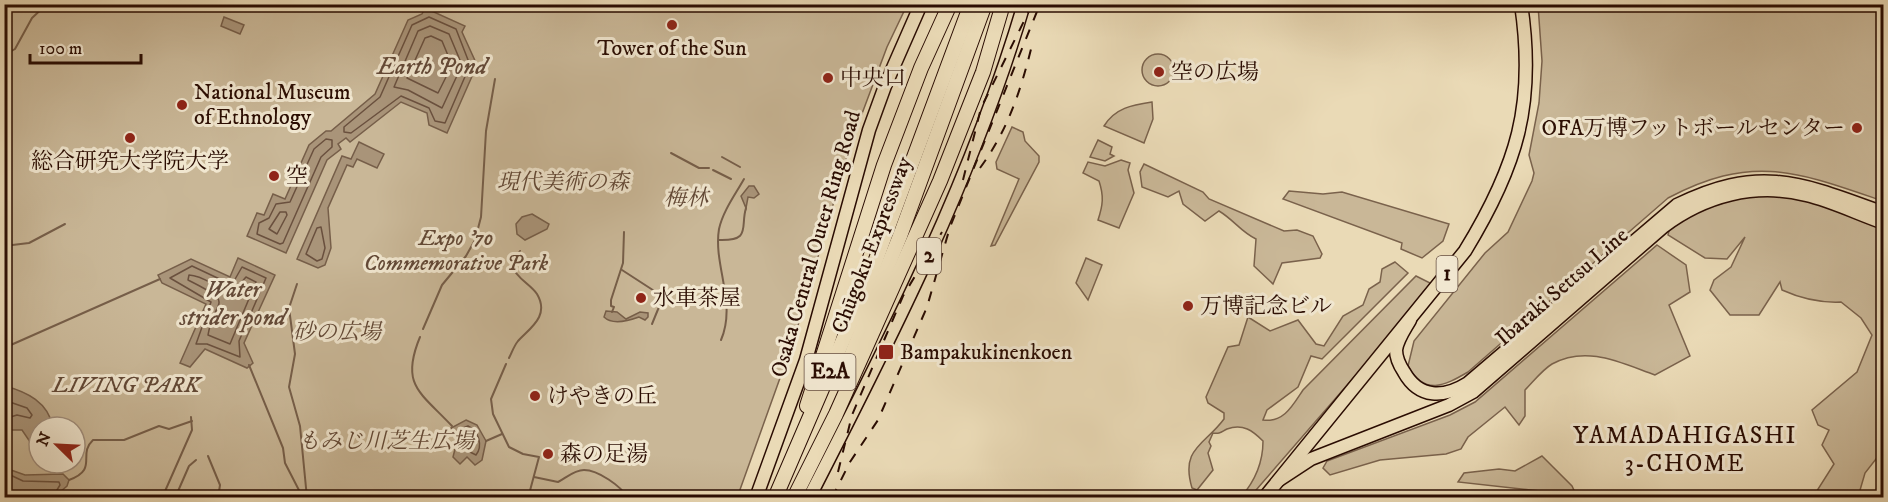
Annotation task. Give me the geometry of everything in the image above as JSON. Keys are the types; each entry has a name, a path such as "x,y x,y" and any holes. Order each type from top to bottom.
{"highway":[{"path":"773,498 816,381 868,211 942,4"},
{"path":"921,68 950,4"},
{"path":"940,91 966,4"},
{"name":"E2A","path":"940,91 971,4"},
{"name":"Chūgoku Expressway","path":"792,498 893,254 985,4"},
{"path":"792,498 836,414 940,181 983,72 1003,4"},
{"name":"Chūgoku Expressway","path":"773,498 865,289 940,91"}],"main road":[{"name":"Osaka Central Outer Ring Road","path":"756,498 806,360 872,122 921,4"},
{"name":"2","path":"809,498 859,403 932,249 973,150 1024,4"},
{"name":"Ibaraki Settsu Line","path":"1264,498 1465,251 1488,215 1518,142 1528,64 1521,4"},
{"name":"Ibaraki Settsu Line","path":"1410,320 1396,350 1401,369 1411,384 1426,393 1442,395 1468,383 1677,206 1697,195 1728,185 1760,180 1787,182 1809,186 1884,213"},
{"name":"Ibaraki Settsu Line","path":"1279,480 1311,459 1449,405 1473,392 1663,227 1682,213 1701,204 1730,194 1759,190 1786,192 1807,195 1884,223"}],"green space":[{"name":"Expo '70 Commemorative Park","path":"4,5 907,5 887,47 851,143 794,339 737,498 5,497"},
{"path":"1538,5 1883,5 1883,201 1800,175 1775,172 1726,175 1698,184 1668,198 1468,372 1435,386 1421,382 1408,366 1414,341 1485,253 1508,232 1532,181 1534,173 1529,155 1539,103 1542,61"},
{"name":"空の広場","path":"1158,54 1169,59 1174,70 1169,81 1158,86 1147,81 1142,70 1147,59"},
{"path":"1152,102 1153,119 1144,143 1104,126 1119,111"},
{"path":"1012,127 1023,132 1025,141 1039,156 1039,162 995,245 991,246 1019,179 997,169 996,162"},
{"path":"1098,140 1112,147 1110,154 1114,156 1105,161 1090,157"},
{"path":"1121,160 1130,163 1128,170 1134,193 1119,228 1098,220 1102,200 1099,181 1083,173 1088,162 1105,166"},
{"path":"1144,164 1203,192 1209,199 1284,231 1297,230 1313,236 1322,254 1320,258 1282,263 1273,284 1254,266 1256,239 1219,211 1205,221 1183,204 1179,191 1168,197 1142,187 1140,172"},
{"path":"1289,191 1323,194 1342,192 1449,224 1443,241 1422,258 1401,249 1402,243 1283,199"},
{"path":"1758,194 1804,198 1883,227 1883,450 1865,473 1858,497 1813,497 1834,464 1822,445 1829,430 1818,425 1812,410 1857,372 1872,335 1861,318 1841,302 1811,300 1782,290 1780,282 1759,315 1730,315 1710,290 1714,280 1731,267 1745,237 1727,259 1705,258 1668,235 1670,226 1712,203"},
{"path":"1657,245 1686,265 1690,292 1669,305 1690,356 1655,375 1604,358 1578,356 1565,359 1548,367 1525,390 1525,416 1519,425 1505,407 1468,437 1461,449 1446,454 1380,460 1330,475 1323,468 1327,461 1450,415 1475,402"},
{"path":"1086,258 1102,265 1088,300 1076,283"},
{"path":"1395,262 1408,273 1322,359 1311,356 1298,387 1267,410 1263,420 1277,419 1287,412 1303,390 1416,276 1434,285 1250,497 1241,497 1257,472 1262,457 1263,441 1251,431 1238,427 1213,433 1208,453 1213,470 1197,490 1192,488 1189,464 1192,455 1224,419 1224,413 1208,403 1206,397 1228,347 1239,345 1248,317 1270,331 1298,320 1316,344 1324,346 1343,316 1363,305 1369,289 1380,282 1382,269"},
{"path":"1542,456 1572,486 1577,497 1559,497 1540,491 1458,482 1464,473 1499,469 1515,471"},
{"path":"1883,462 1883,497 1875,497 1881,463"}],"water":[{"name":"Earth Pond","path":"425,8 465,26 462,32 477,65 447,133 429,125 427,113 401,102 350,142 346,138 338,144 341,149 327,160 286,253 247,236 257,213 264,215 273,194 285,199 309,145 326,131 331,131 375,94 408,20 422,14"},
{"path":"224,17 244,25 240,34 221,26"},
{"path":"359,142 384,154 377,168 357,159 353,167 347,165 328,208 331,248 325,265 318,268 297,259 342,156 351,159"},
{"path":"749,186 754,186 759,194 754,198 748,197 746,208 741,196"},
{"path":"532,214 549,224 547,229 525,240 517,234 516,224 522,217"},
{"name":"Water strider pond","path":"238,258 275,275 244,343 253,363 247,368 205,349 190,367 180,363 206,304 162,283 158,275 191,259 230,277"},
{"path":"606,311 617,312 626,319 640,312 648,313 648,317 645,320 639,317 616,322 604,317"},
{"path":"5,386 35,399 48,415 27,415 27,437 22,430 12,430 5,437"},
{"path":"466,420 477,425 486,441 482,460 475,465 467,457 460,464 453,457 457,441 451,428"},
{"path":"4,463 11,470 25,475 64,475 69,480 67,486 54,497 14,497 5,494"}],"waterway":[{"path":"4,61 8,53 15,49 32,18 47,4"},
{"path":"423,329 442,285 466,256 475,240 481,217 486,131 495,79"},
{"path":"671,153 699,168 709,168"},
{"path":"722,157 740,167"},
{"path":"713,170 731,179"},
{"path":"721,340 727,312 719,256 719,229 726,209 744,179"},
{"path":"719,240 736,238 743,232 746,208"},
{"path":"4,246 29,243 65,224"},
{"path":"612,312 614,307 611,306 611,300 623,263 624,232"},
{"path":"509,358 518,341 537,321 541,309 537,294 512,266 520,251"},
{"path":"622,270 659,294 661,302 652,324"},
{"path":"4,348 160,279"},
{"path":"297,284 289,308 295,354 289,387 300,426 307,498"},
{"path":"420,337 412,366 416,387 452,426"},
{"path":"506,364 491,399 493,414 509,447 523,454 539,457 528,498"},
{"path":"249,365 283,448 285,463 303,498"},
{"path":"162,498 192,430 191,417"},
{"path":"69,480 83,471 86,466 87,451 93,440 124,440 159,426 169,429 192,421"},
{"path":"486,441 502,434"},
{"path":"208,456 220,485 218,498"},
{"path":"175,498 189,466 196,460"},
{"path":"534,477 558,482 577,471 590,471 609,479 628,498"}],"railway":[{"path":"832,498 850,462 878,420 927,307 950,227 1040,4"},
{"path":"963,180 981,108 1029,11"},
{"path":"980,168 1006,124 1032,45"},
{"path":"838,472 852,415 903,296 942,232"}],"place":[{"name":"Tower of the Sun","path":"672,25"},
{"name":"空の広場","path":"1159,72"},
{"name":"中央口","path":"828,78"},
{"name":"National Museum of Ethnology","path":"182,105"},
{"name":"OFA万博フットボールセンター","path":"1857,128"},
{"name":"総合研究大学院大学","path":"130,138"},
{"name":"空","path":"274,176"},
{"name":"水車茶屋","path":"641,298"},
{"name":"万博記念ビル","path":"1188,306"},
{"name":"Bampakukinenkoen","path":"886,352"},
{"name":"けやきの丘","path":"535,396"},
{"name":"森の足湯","path":"548,454"}],"district":[{"name":"YAMADAHIGASHI 3-CHOME","path":"1685,450"}],"park label":[{"name":"現代美術の森","path":"563,182"},
{"name":"梅林","path":"686,198"},
{"name":"砂の広場","path":"337,332"},
{"name":"LIVING PARK","path":"126,385"},
{"name":"もみじ川芝生広場","path":"386,441"}]}
